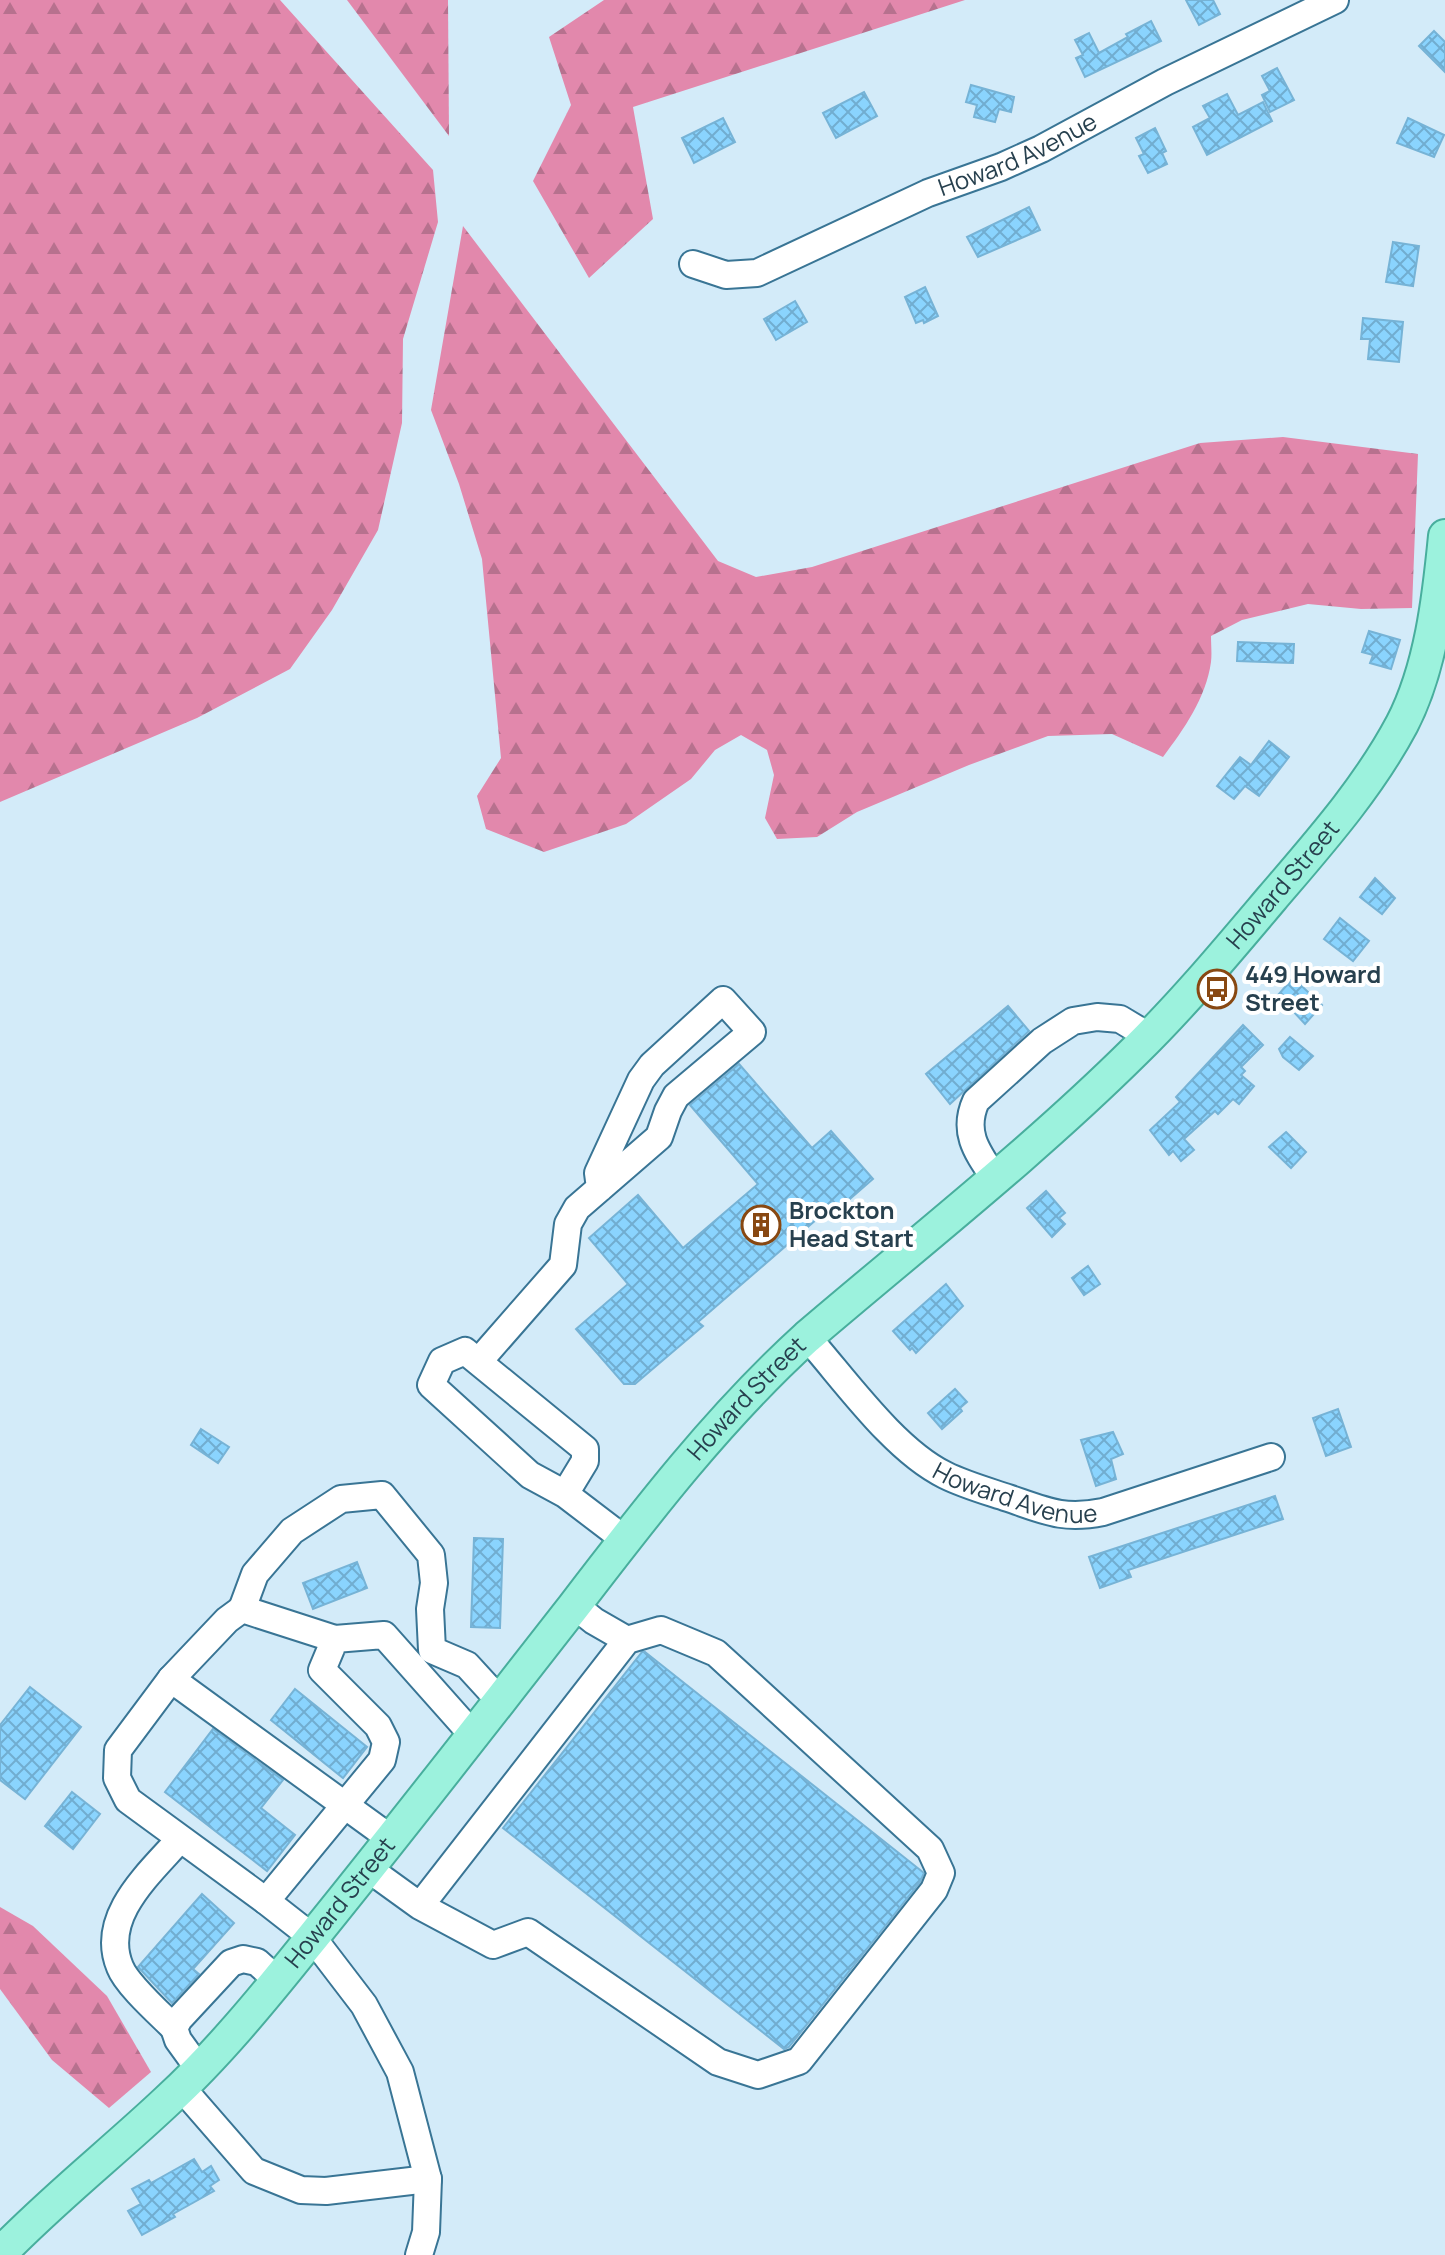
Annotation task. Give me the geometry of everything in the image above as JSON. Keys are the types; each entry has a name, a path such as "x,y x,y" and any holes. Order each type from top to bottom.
{"main road":[{"name":"Howard Street","path":"0,2254 190,2078 277,1980 624,1539 764,1376 1088,1096 1150,1037 1302,863 1347,808 1379,763 1403,721 1421,673 1441,598 1445,536"}],"street":[{"name":"Howard Avenue","path":"693,264 726,275 757,273 928,193 1041,149 1165,82 1335,0"},
{"path":"479,1361 563,1265 568,1224 577,1208 659,1137 676,1096 752,1032 723,1000 652,1065 641,1080 598,1173 600,1188"},
{"path":"994,1177 974,1147 969,1130 971,1112 976,1101 1042,1041 1073,1021 1097,1017 1120,1019 1150,1037"},
{"path":"641,1080 668,1111"},
{"name":"Howard Avenue","path":"807,1337 891,1433 917,1458 945,1475 1054,1514 1077,1517 1103,1512 1271,1457"},
{"path":"565,1494 585,1461 585,1449 465,1351 442,1361 431,1385 530,1475 565,1494 624,1539"},
{"path":"419,2255 426,2232 428,2179 400,2072 364,2005 312,1937 128,1800 117,1778 118,1750 171,1679 227,1620 242,1609 255,1574 292,1531 341,1499 382,1495 431,1555 434,1583 430,1609 432,1650 467,1665 499,1700"},
{"path":"574,1605 627,1640"},
{"path":"242,1609 335,1639 384,1635 472,1734"},
{"path":"366,1867 420,1906 493,1945 528,1932 718,2062 758,2075 799,2061 934,1890 941,1873 930,1849 716,1653 661,1630 627,1640 420,1906"},
{"path":"266,1901 382,1760 386,1742 378,1726 322,1670 335,1639"},
{"path":"171,1679 390,1838"},
{"path":"179,1840 132,1892 118,1922 114,1943 120,1969 174,2028 190,2078 254,2171 301,2190 326,2191 428,2179"},
{"path":"174,2028 231,1963 243,1959 257,1962 277,1980"}],"green space":[{"path":"0,0 280,0 433,170 438,222 403,339 402,423 378,530 332,610 290,669 197,718 0,802"},
{"path":"347,0 448,0 449,136"},
{"path":"604,0 965,0 633,107 653,219 589,278 533,181 571,105 549,37"},
{"path":"463,226 718,561 756,577 812,567 1200,443 1283,437 1418,454 1412,608 1361,609 1308,604 1242,620 1211,636 1211,662 1204,688 1186,724 1163,757 1112,734 1048,736 857,812 817,837 777,839 765,818 774,775 767,750 741,735 715,750 691,779 626,824 544,852 486,829 477,796 501,758 482,559 459,484 431,410"},
{"path":"0,1907 33,1926 107,1996 151,2072 109,2108 52,2060 0,1989"}],"building":[{"path":"1186,0 1213,0 1220,14 1199,25"},
{"path":"1151,21 1161,41 1085,77 1076,58 1083,55 1075,40 1089,33 1099,53"},
{"path":"1434,31 1445,42 1445,72 1419,46"},
{"path":"1277,68 1294,100 1270,112 1262,95 1270,91 1262,76"},
{"path":"971,85 1014,97 1011,112 999,109 995,122 974,117 977,105 966,102"},
{"path":"864,92 877,116 836,138 823,113"},
{"path":"1227,94 1238,115 1263,102 1272,121 1207,155 1193,127 1210,118 1203,106"},
{"path":"723,118 735,142 694,163 682,138"},
{"path":"1408,118 1444,135 1434,157 1397,143"},
{"path":"1155,128 1166,151 1162,153 1167,164 1148,173 1139,156 1144,154 1136,138"},
{"path":"1029,207 1040,230 978,257 967,237"},
{"path":"1393,242 1419,246 1413,286 1386,282"},
{"path":"925,287 938,316 924,323 923,320 916,323 905,297"},
{"path":"795,301 807,322 776,340 764,319"},
{"path":"1363,318 1403,322 1399,362 1368,359 1370,339 1361,339"},
{"path":"1369,631 1400,640 1391,669 1370,663 1373,655 1362,652"},
{"path":"1238,642 1294,644 1293,663 1237,661"},
{"path":"1269,741 1289,757 1259,796 1245,786 1234,799 1217,786 1240,757 1251,765"},
{"path":"1375,878 1395,898 1382,914 1360,897"},
{"path":"1340,918 1369,941 1353,961 1324,939"},
{"path":"1293,978 1322,1005 1305,1024 1278,995"},
{"path":"1008,1006 1029,1031 950,1104 926,1074"},
{"path":"1243,1025 1263,1045 1241,1067 1245,1071 1241,1075 1254,1086 1239,1104 1233,1099 1184,1139 1194,1150 1181,1161 1173,1151 1169,1155 1150,1130 1180,1102 1176,1097"},
{"path":"1290,1037 1313,1056 1299,1070 1283,1057 1279,1049"},
{"name":"Brockton Head Start","path":"739,1064 812,1148 831,1131 873,1179 836,1211 832,1206 698,1322 703,1326 635,1384 624,1384 576,1329 628,1284 589,1238 638,1195 683,1248 758,1184 690,1105"},
{"path":"1286,1132 1306,1152 1291,1168 1269,1147"},
{"path":"1046,1191 1065,1213 1059,1218 1065,1224 1052,1237 1027,1208"},
{"path":"1088,1266 1100,1284 1084,1295 1072,1278"},
{"path":"946,1284 963,1306 916,1353 893,1331"},
{"path":"955,1389 967,1402 960,1408 962,1411 942,1429 928,1413"},
{"path":"1338,1409 1351,1447 1326,1456 1313,1418"},
{"path":"201,1429 229,1447 218,1463 191,1445"},
{"path":"1113,1432 1123,1454 1111,1459 1116,1479 1096,1486 1081,1440"},
{"path":"1275,1496 1283,1519 1128,1570 1131,1577 1100,1588 1089,1557"},
{"path":"474,1538 503,1539 500,1628 471,1627"},
{"path":"357,1562 367,1588 313,1609 303,1583"},
{"path":"642,1652 924,1873 789,2047 784,2049 503,1828"},
{"path":"30,1687 81,1727 25,1799 0,1780 0,1725"},
{"path":"295,1689 367,1747 343,1778 271,1720"},
{"path":"213,1729 283,1780 261,1808 295,1835 267,1871 165,1792"},
{"path":"72,1792 100,1814 73,1849 45,1826"},
{"path":"202,1894 234,1923 193,1969 199,1974 172,2003 138,1967"},
{"path":"194,2159 202,2172 211,2166 219,2180 210,2186 214,2191 142,2235 128,2211 141,2204 132,2189 149,2180 151,2183"}],"place":[{"name":"449 Howard Street","path":"1217,989"},
{"name":"Brockton Head Start","path":"761,1225"}]}
